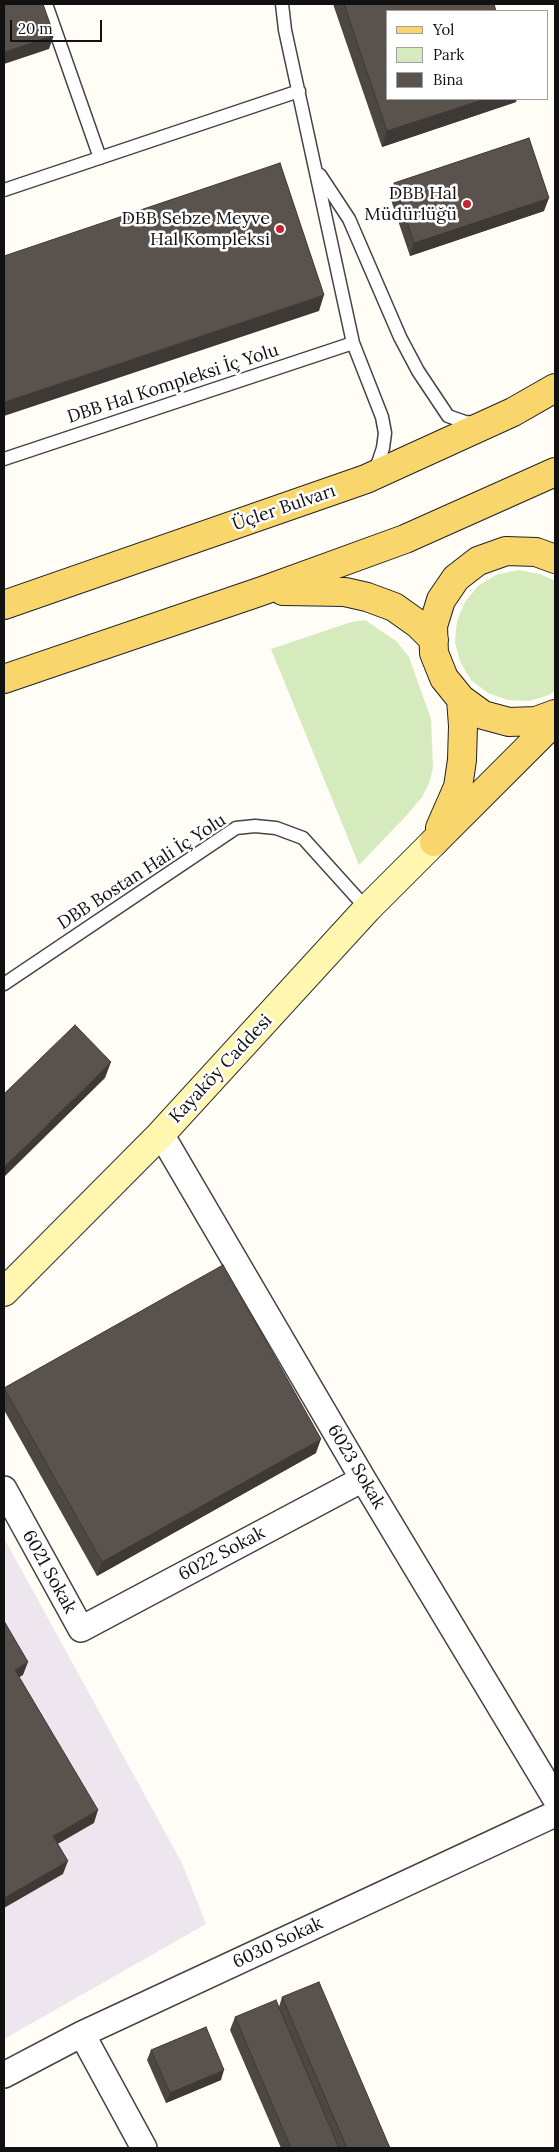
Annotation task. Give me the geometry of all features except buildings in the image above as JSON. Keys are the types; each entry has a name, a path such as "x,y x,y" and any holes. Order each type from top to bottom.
{"main road":[{"name":"Üçler Bulvarı","path":"4,605 366,478 513,412 555,388"},
{"path":"4,679 262,591 405,539 555,472"},
{"path":"555,559 536,552 506,551 478,561 456,578 441,600 433,626 434,653 444,678 460,699 483,714 509,722 536,721 555,714"},
{"path":"262,591 317,590 345,592 367,597 394,607 418,624 434,640"},
{"path":"434,842 458,787 462,760 463,726 460,699"},
{"path":"434,842 555,721"}],"street":[{"name":"Kayaköy Caddesi","path":"4,1292 161,1134 367,909 434,842"},
{"name":"6023 Sokak","path":"161,1134 362,1479 555,1798"},
{"name":"6022 Sokak","path":"80,1629 362,1479"},
{"name":"6021 Sokak","path":"4,1489 80,1629"},
{"name":"6030 Sokak","path":"4,2075 82,2034 555,1814"},
{"path":"82,2034 144,2148"}],"lane":[{"path":"46,4 100,158"},
{"path":"282,4 285,30 353,343 382,417 385,433 378,463 366,478"},
{"path":"4,190 299,91"},
{"path":"317,171 349,219 400,337 440,406 448,416 465,422 486,423"},
{"name":"DBB Hal Kompleksi İç Yolu","path":"4,459 353,343"},
{"name":"DBB Bostan Hali İç Yolu","path":"4,984 236,828 255,826 276,828 303,838 367,909"}],"shaded area":[{"path":"4,1538 182,1863 206,1924 4,2039"}],"green space":[{"path":"518,570 540,574 555,581 555,691 549,695 529,701 508,700 488,693 471,680 460,662 455,642 457,621 465,602 478,586 496,575"},
{"path":"365,620 396,641 409,657 431,719 433,768 429,783 422,797 359,865 271,649 351,622"}],"place":[{"name":"DBB Hal Müdürlüğü","path":"467,204"},
{"name":"DBB Sebze Meyve Hal Kompleksi","path":"280,229"}]}
